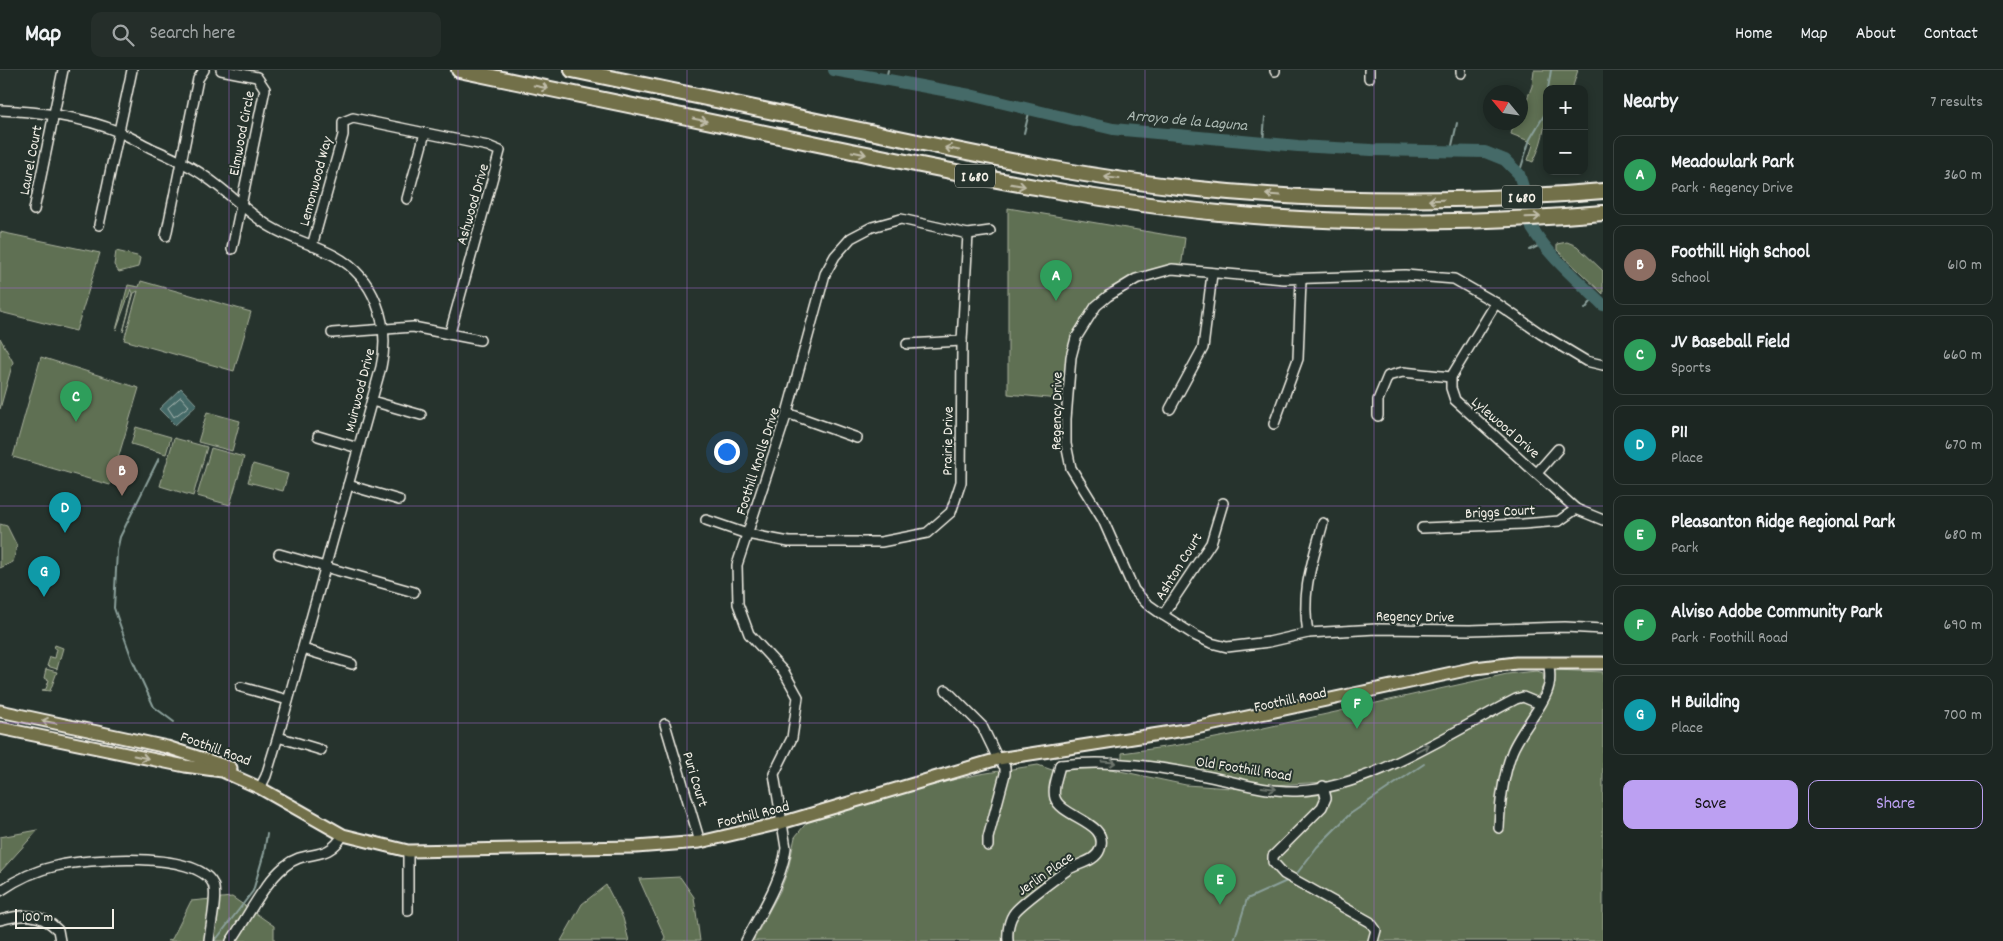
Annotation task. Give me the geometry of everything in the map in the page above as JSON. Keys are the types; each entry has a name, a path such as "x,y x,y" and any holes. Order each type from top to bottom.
{"highway":[{"name":"I 680","path":"459,70 1008,183 1133,204 1318,220 1422,222 1603,213"},
{"name":"I 680","path":"572,70 1014,162 1095,176 1179,187 1272,195 1371,200 1484,198 1603,191"}],"main road":[{"name":"Foothill Road","path":"0,728 185,766 222,771 262,785 343,835 408,851 636,847 700,842 781,823 998,759 1052,749 1096,745 1127,745 1192,735 1448,680 1549,662 1603,664"},
{"name":"Foothill Road","path":"0,711 166,747 208,759 262,785 358,836 408,851"}],"street":[{"name":"Laurel Court","path":"34,210 62,70"},
{"path":"99,225 132,70"},
{"path":"166,236 198,78 204,70"},
{"name":"Elmwood Circle","path":"221,70 257,77 265,89 232,249"},
{"name":"Muirwood Drive","path":"0,110 53,114 81,119 118,132 182,162 206,177 279,232 336,257 360,276 379,308 384,330 384,356 278,737 262,785"},
{"name":"Ashwood Drive","path":"343,122 353,118 488,146 500,151 450,333"},
{"name":"Lemonwood Way","path":"312,246 342,135 343,122"},
{"path":"407,199 425,134"},
{"name":"Foothill Knolls Drive","path":"746,941 781,869 786,848 774,774 792,738 798,697 784,672 749,634 738,604 737,565 787,413 825,274 835,256 852,238 872,227 901,219 968,234 990,231"},
{"name":"Prairie Drive","path":"706,520 747,534 789,542 880,542 927,533 951,512 961,482 962,340 968,234"},
{"name":"Regency Drive","path":"1603,365 1586,361 1496,303 1454,279 1406,275 1301,280 1212,274 1172,269 1136,279 1108,296 1096,306 1076,338 1071,357 1066,419 1066,444 1071,468 1103,520 1134,590 1146,603 1196,636 1227,647 1269,642 1308,633 1376,628 1470,630 1564,627 1603,629"},
{"path":"1170,409 1203,348 1212,274"},
{"path":"1274,424 1298,359 1301,280"},
{"path":"1378,416 1378,400 1388,376 1403,372 1451,377 1496,303"},
{"path":"332,333 413,327 480,340"},
{"path":"907,344 962,340"},
{"name":"Lylewood Drive","path":"1451,377 1451,388 1455,400 1473,418 1576,508 1603,520"},
{"path":"372,401 420,414"},
{"path":"787,413 857,438"},
{"path":"318,436 358,448"},
{"path":"1537,472 1558,448"},
{"path":"348,485 399,500"},
{"name":"Ashton Court","path":"1163,615 1211,543 1223,503"},
{"name":"Briggs Court","path":"1422,528 1523,524 1559,520 1576,508"},
{"path":"1308,633 1304,608 1306,586 1323,523"},
{"path":"279,554 414,592"},
{"path":"303,649 352,664"},
{"path":"1499,828 1502,792 1512,752 1549,685 1549,662"},
{"path":"241,687 288,700"},
{"path":"946,690 982,726 998,759 1005,767 1005,774 988,838 988,846"},
{"name":"Old Foothill Road","path":"1060,765 1095,761 1134,763 1286,790 1307,790 1348,781 1382,769 1523,697 1540,704"},
{"name":"Puri Court","path":"665,724 700,842"},
{"path":"278,737 321,750"},
{"path":"1052,749 1060,765"},
{"name":"Jerlin Place","path":"1008,941 1010,922 1015,911 1068,870 1094,859 1100,851 1102,842 1100,835 1092,826 1061,807 1055,798 1055,784 1060,765"},
{"path":"1323,786 1326,798 1322,807 1273,856 1273,862 1284,874 1370,922 1376,930 1373,941"},
{"path":"231,941 278,873 296,860 326,853 334,848 343,835"},
{"path":"408,851 408,911"},
{"path":"0,890 44,869 94,859 158,860 180,864 207,876 213,885 214,907 209,941"},
{"path":"0,920 28,914 42,918 58,930 60,941"}],"green space":[{"path":"1534,70 1578,70 1573,85 1543,85 1543,130 1533,162 1528,160 1533,145 1529,141 1511,134 1512,130 1528,130 1528,96 1532,86"},
{"path":"1008,208 1185,238 1181,269 1168,269 1109,296 1077,340 1068,400 1008,394"},
{"path":"0,232 100,253 76,331 0,312"},
{"path":"1567,242 1577,246 1603,271 1603,294 1557,250 1557,244"},
{"path":"116,251 140,258 138,267 119,272 114,265"},
{"path":"141,281 251,312 234,371 124,340 138,291 134,293 123,332 133,293 131,289 116,330 128,285 139,287"},
{"path":"0,338 13,362 0,409"},
{"path":"41,357 139,388 110,485 13,457"},
{"path":"207,412 240,421 232,451 198,442"},
{"path":"136,427 171,437 166,454 131,444"},
{"path":"174,438 207,447 193,496 160,486"},
{"path":"211,448 244,457 230,505 197,496"},
{"path":"253,464 288,474 283,491 248,482"},
{"path":"0,524 7,526 17,546 13,562 0,568"},
{"path":"55,645 63,648 57,669 47,666 50,657 55,658 57,649 54,648"},
{"path":"46,669 57,672 50,691 42,690 46,689 49,680 44,678"},
{"path":"1554,670 1603,672 1603,941 753,941 780,891 788,870 795,837 808,821 893,793 980,774 1038,765 1052,770 1106,768 1186,785 1246,789 1276,795 1334,788 1362,782 1384,774 1519,702 1523,701 1531,704 1530,709 1538,714 1552,691"},
{"path":"1537,671 1543,673 1544,684 1537,697 1529,694 1517,696 1381,765 1326,782 1273,785 1122,760 1122,753 1179,745 1241,733 1507,674"},
{"path":"38,830 0,872 0,837"},
{"path":"680,877 694,897 700,941 663,941 665,937 639,879"},
{"path":"606,885 623,918 629,941 561,941 582,904"},
{"path":"232,897 274,926 274,941 167,941 172,939 191,901"}],"water":[{"path":"181,388 197,405 175,425 159,409"}],"waterway":[{"name":"Arroyo de la Laguna","path":"834,70 970,95 1113,129 1298,146 1372,150 1485,152 1505,160 1519,174 1524,190"},
{"path":"886,79 888,70"},
{"path":"1549,85 1551,70"},
{"path":"1024,133 1030,109"},
{"path":"1263,142 1265,117"},
{"path":"1519,174 1530,139 1543,117"},
{"path":"1451,150 1457,123"},
{"name":"Arroyo de la Laguna","path":"1532,228 1565,269 1603,305"},
{"path":"1530,250 1542,244"},
{"path":"1585,309 1595,297"},
{"path":"159,458 120,537 117,551 114,608 132,659 154,707 174,722"},
{"path":"1295,876 1317,847 1350,814 1424,764"},
{"path":"215,941 253,891 264,853 267,834"},
{"path":"1234,941 1247,899 1289,880"}],"place":[{"name":"Meadowlark Park","path":"1056,301"},
{"name":"JV Baseball Field","path":"76,422"},
{"name":"Foothill High School","path":"122,496"},
{"name":"P11","path":"65,533"},
{"name":"H Building","path":"44,597"},
{"name":"Alviso Adobe Community Park","path":"1357,729"},
{"name":"Pleasanton Ridge Regional Park","path":"1220,905"}]}
